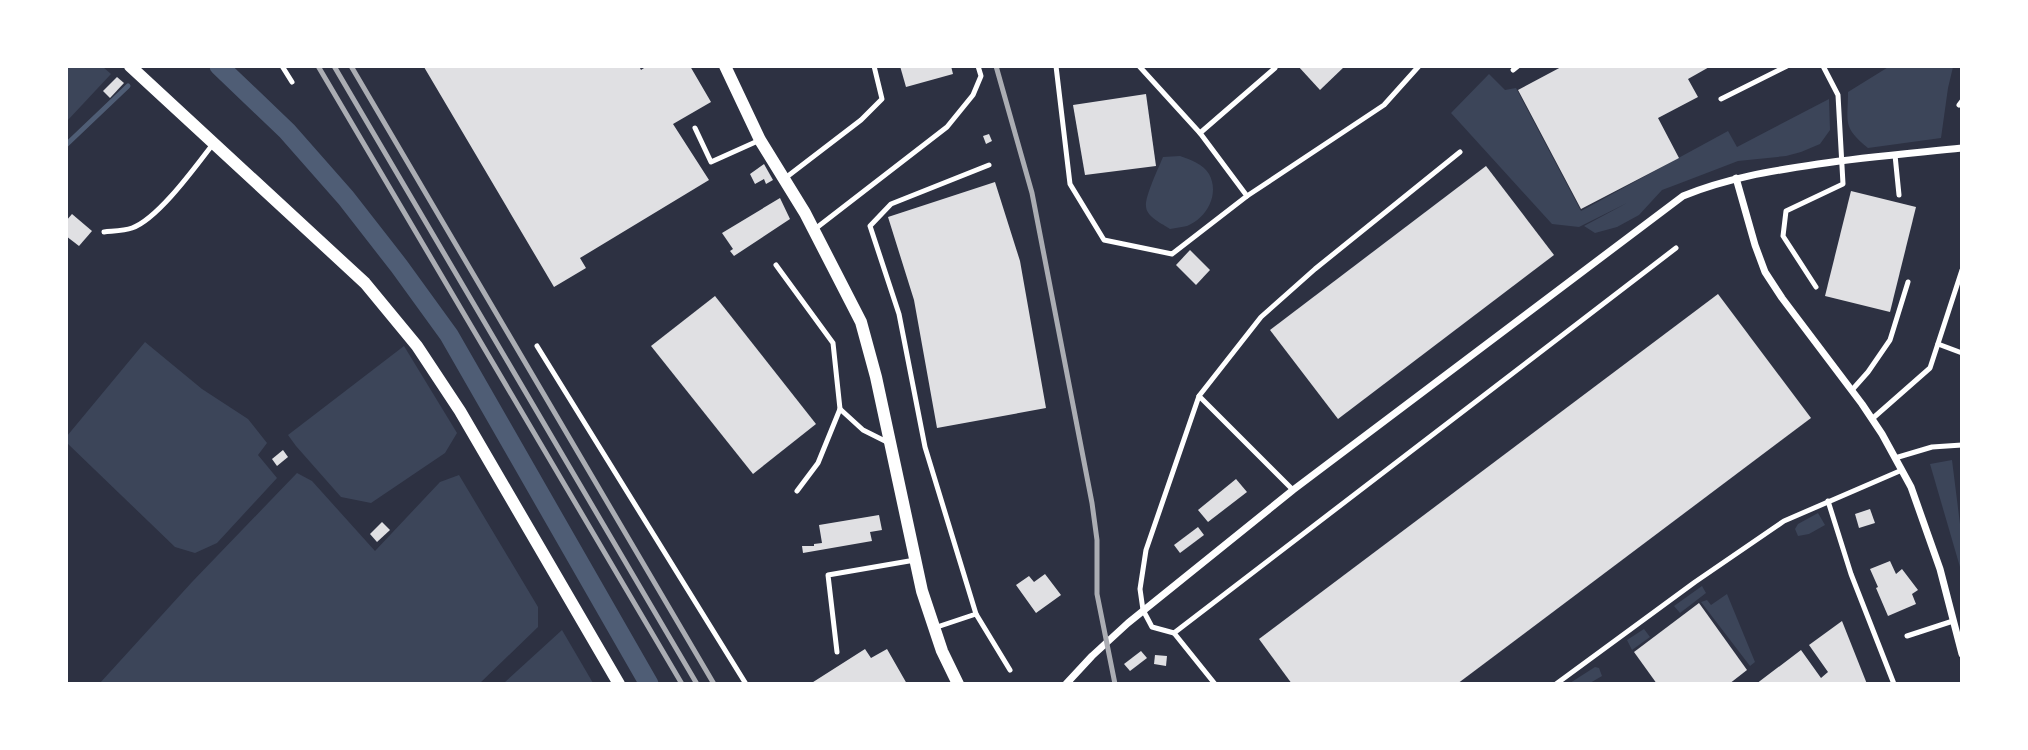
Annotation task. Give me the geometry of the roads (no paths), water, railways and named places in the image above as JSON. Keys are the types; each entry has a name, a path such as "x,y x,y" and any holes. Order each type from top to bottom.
{"street":[{"path":"130,66 365,283 418,346 467,423 619,684"},
{"path":"725,66 760,141 805,213 861,322 876,377 922,591 942,652 958,684"},
{"path":"1066,684 1105,643 1143,610 1293,490 1683,196 1707,186 1760,172 1962,148"},
{"path":"1736,177 1765,272 1852,390 1902,470 1920,508 1940,569 1962,654"}],"lane":[{"path":"282,66 292,82"},
{"path":"784,179 861,120 882,99 874,66"},
{"path":"814,231 947,127 973,95 981,76 978,66"},
{"path":"1056,66 1070,184 1104,240 1172,254 1247,196 1384,105 1419,66"},
{"path":"1139,66 1200,133 1247,196"},
{"path":"1721,99 1787,66"},
{"path":"1816,287 1783,236 1786,211 1843,184 1838,95 1824,66"},
{"path":"1200,133 1275,68"},
{"path":"695,128 711,162 760,141"},
{"path":"104,232 132,228 146,221 213,144"},
{"path":"1215,684 1174,633 1152,628 1143,610 1140,589 1146,551 1199,396 1261,317 1315,269 1460,152"},
{"path":"1895,155 1899,195"},
{"path":"989,165 891,204 870,226 899,314 925,447 976,614 1010,670"},
{"path":"1174,633 1676,248"},
{"path":"776,265 833,344 841,409 818,463 797,491"},
{"path":"1872,419 1930,368 1962,270"},
{"path":"1852,390 1890,340 1908,282"},
{"path":"1938,344 1962,353"},
{"path":"537,346 746,684"},
{"path":"1199,396 1293,490"},
{"path":"841,409 863,430 890,444"},
{"path":"1895,458 1932,447 1962,445"},
{"path":"1556,684 1695,582 1784,522 1828,500 1902,470"},
{"path":"1828,500 1851,574 1894,684"},
{"path":"838,652 828,575 915,560"},
{"path":"934,628 976,614"},
{"path":"1907,636 1953,621"}],"waterway":[{"path":"219,66 287,131 346,198 449,335 649,684"},
{"path":"66,145 128,86"}],"railway":[{"path":"318,66 682,684"},
{"path":"334,66 697,684"},
{"path":"351,66 714,684"},
{"path":"996,66 1032,193 1092,503 1097,540 1097,594 1115,684"}]}
